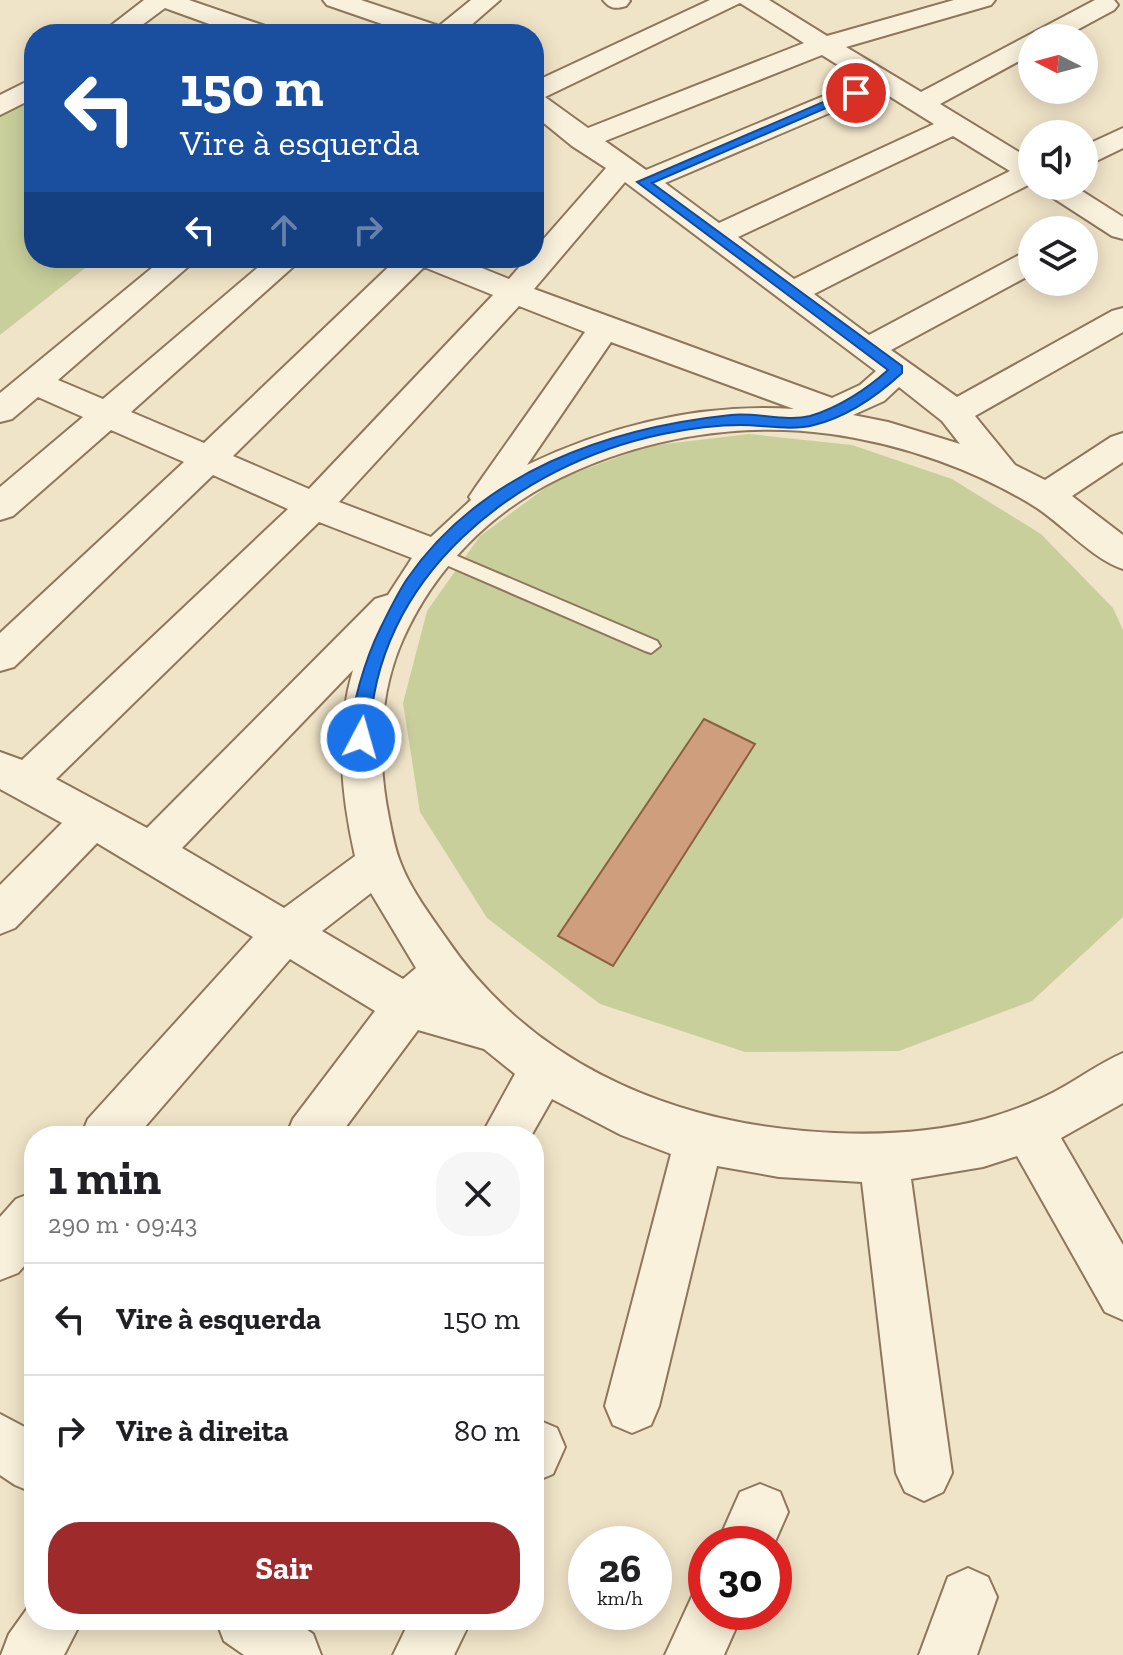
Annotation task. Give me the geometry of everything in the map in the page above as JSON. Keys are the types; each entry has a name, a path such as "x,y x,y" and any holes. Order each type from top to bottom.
{"street":[{"path":"137,24 163,0 233,24"},
{"path":"336,0 407,24"},
{"path":"457,24 487,0"},
{"path":"544,87 730,0"},
{"path":"751,0 780,10 823,45 1018,164"},
{"path":"562,134 823,45 982,0"},
{"path":"1072,24 1108,7"},
{"path":"919,104 1018,51"},
{"path":"544,263 633,175 882,81"},
{"path":"0,107 24,92"},
{"path":"544,113 562,134 633,175 954,413 1002,473"},
{"path":"717,235 952,126"},
{"path":"1098,150 1123,136"},
{"path":"793,292 1018,179"},
{"path":"1071,200 1105,228"},
{"path":"0,411 171,268"},
{"path":"0,507 276,268"},
{"path":"0,656 406,268"},
{"path":"454,268 726,373 822,416 886,433 1002,473 1092,528 1123,555"},
{"path":"496,1031 408,1006 151,852 12,776 314,506 538,268"},
{"path":"868,349 1018,269"},
{"path":"954,413 1123,318"},
{"path":"151,852 472,517 604,328"},
{"path":"472,517 529,478 594,448 663,429 736,420 822,416 872,393 897,370"},
{"path":"726,373 736,420"},
{"path":"36,383 314,506 423,569"},
{"path":"1045,497 1123,445"},
{"path":"423,569 379,646 362,714 361,787 379,863 440,971 496,1031 544,1068 617,1109 699,1140 790,1157 884,1160 959,1150 1029,1129 1096,1096 1123,1076"},
{"path":"0,914 92,821"},
{"path":"114,1126 286,932 379,863"},
{"path":"318,1126 408,1006 440,971"},
{"path":"511,1126 544,1068"},
{"path":"1029,1129 1123,1294"},
{"path":"632,1406 699,1140"},
{"path":"884,1160 924,1473"},
{"path":"0,1255 24,1228"},
{"path":"0,1441 24,1459"},
{"path":"948,1655 968,1597"},
{"path":"30,1655 46,1630"},
{"path":"422,1655 436,1630"},
{"path":"694,1655 706,1630"}],"lane":[{"path":"423,569 651,646"}],"green space":[{"path":"24,97 24,268 85,268 0,335 0,113"},
{"path":"749,434 852,445 952,479 1041,534 1113,608 1123,630 1123,917 1032,1001 899,1051 745,1052 600,1004 487,918 420,812 403,703 427,611 480,536 556,480 648,446"}],"building":[{"path":"704,719 755,744 613,966 558,936"}],"route":[{"path":"361,738 362,714 379,646 411,585 436,553 472,517 529,478 594,448 663,429 736,420 811,421 872,393 897,370 643,182 856,93"}]}
